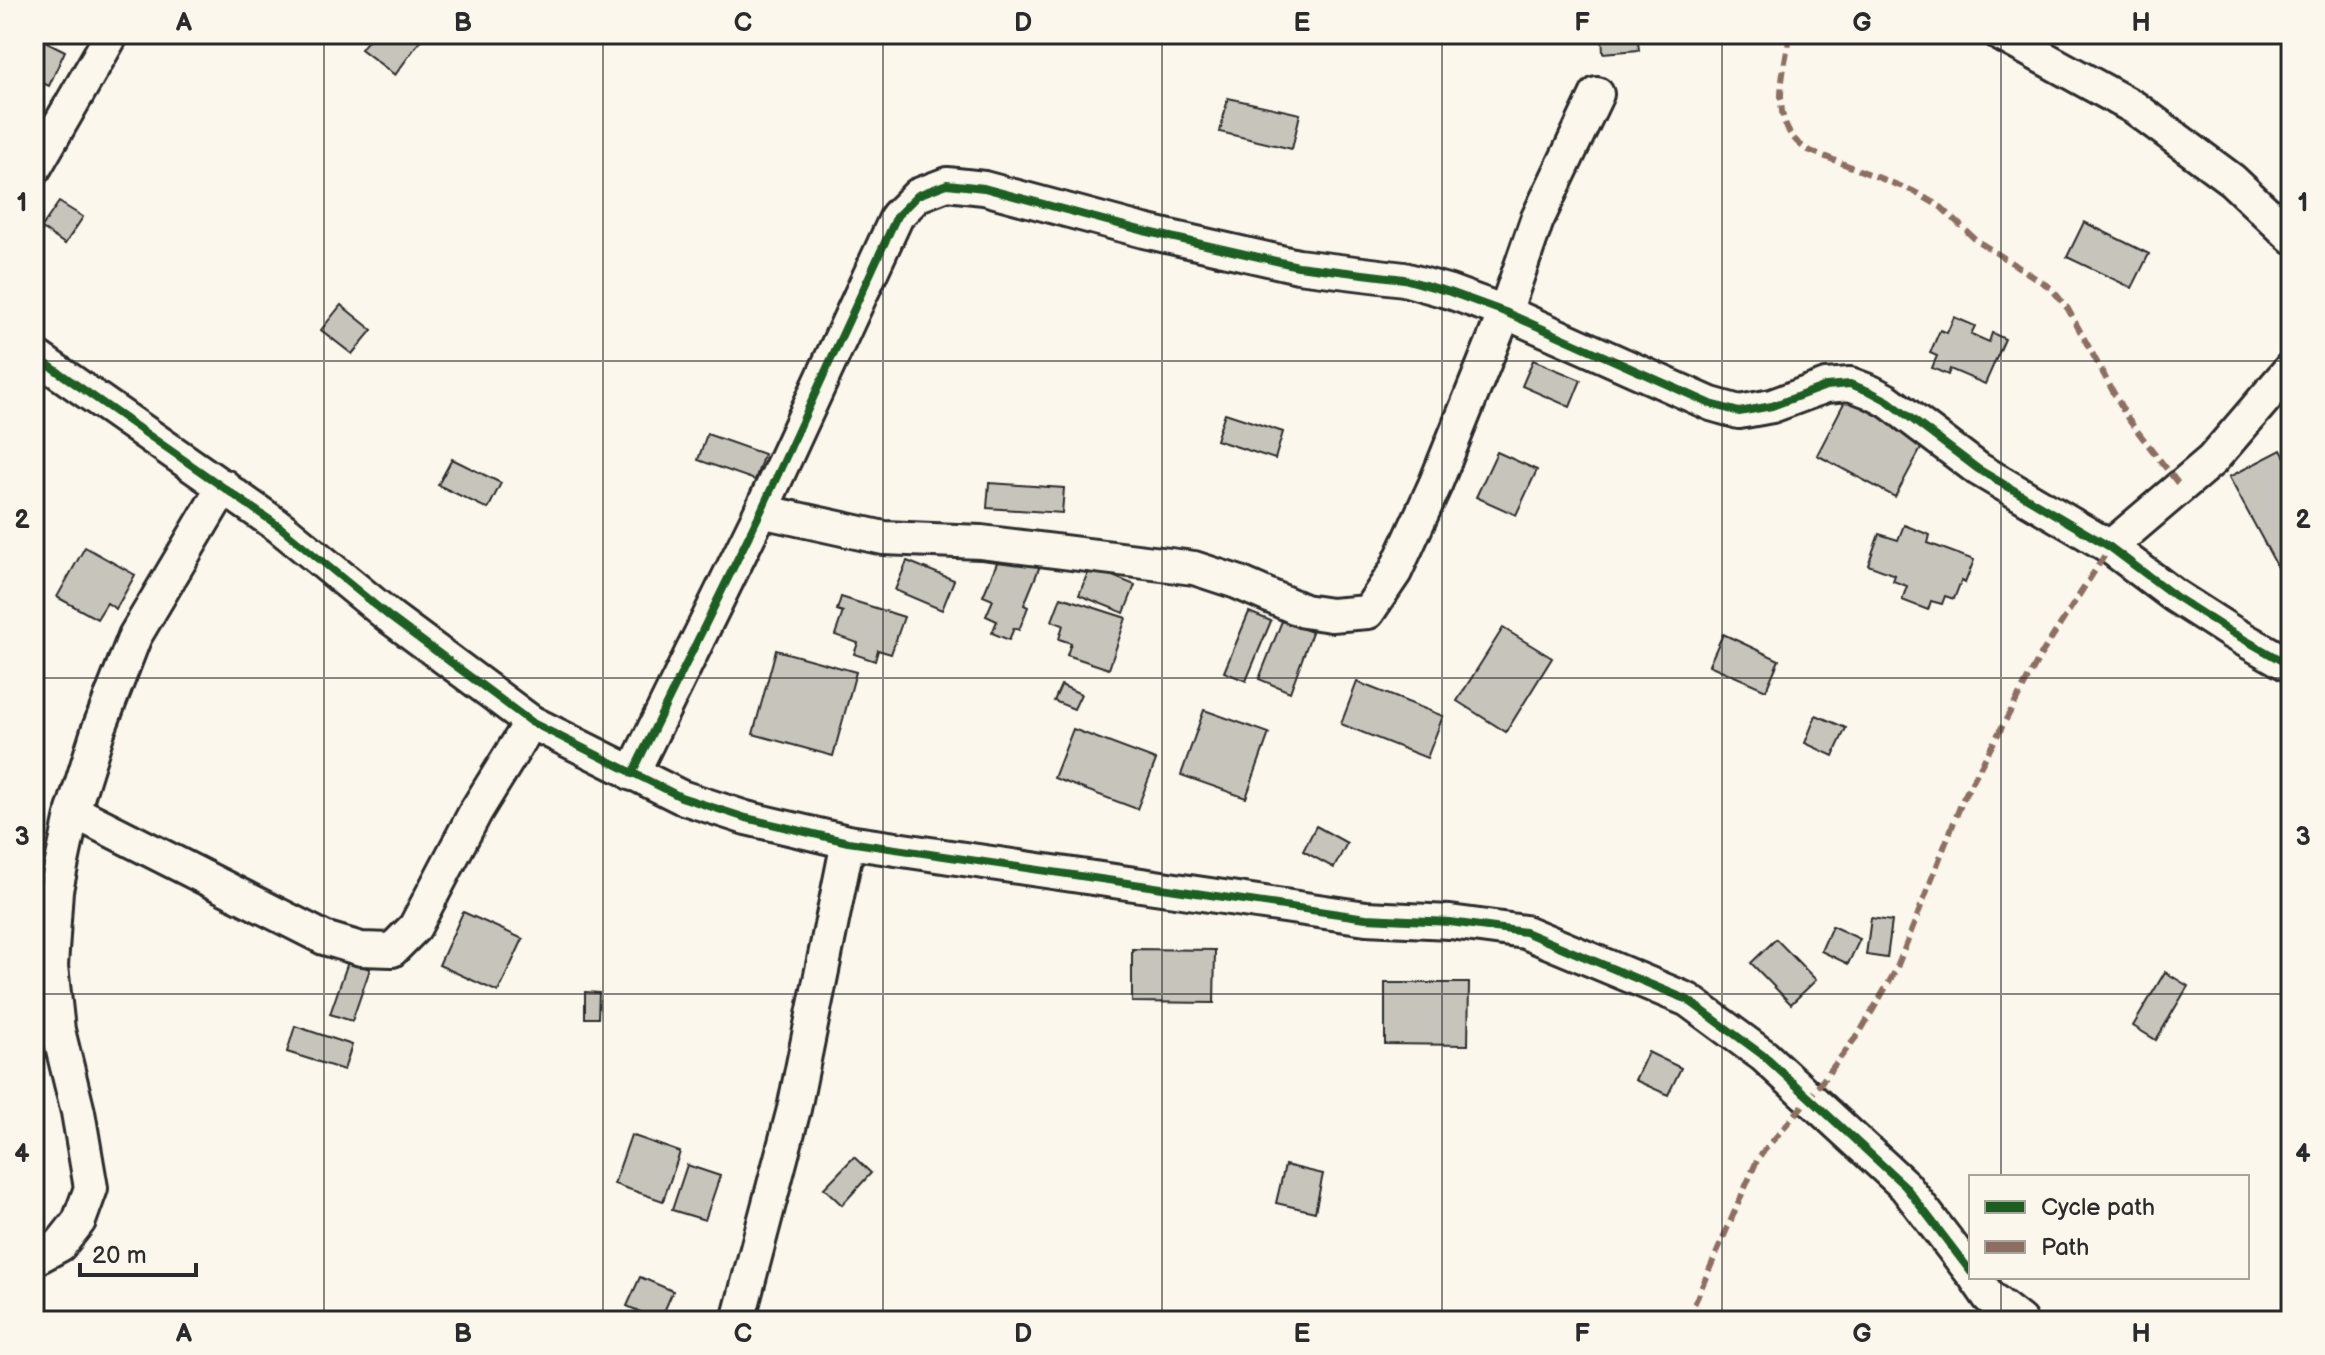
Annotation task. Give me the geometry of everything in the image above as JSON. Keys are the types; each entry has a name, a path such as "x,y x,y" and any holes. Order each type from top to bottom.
{"street":[{"path":"34,169 112,34"},
{"path":"2000,34 2135,108 2232,180 2291,236"},
{"path":"761,511 884,538 981,542 1194,568 1237,582 1304,611 1331,615 1368,612 1395,572 1422,514 1505,312 1537,220 1597,94"},
{"path":"632,774 761,511 897,216 918,195 947,184 984,188 1144,231 1298,266 1404,279 1505,312 1711,404 1739,412 1772,406 1826,386 1850,384 1888,401 1978,469 2110,547 2175,596 2291,666"},
{"path":"34,355 280,527 390,617 531,722 681,797 746,818 848,842 1366,918 1450,922 1525,932 1688,1000 1764,1056 1905,1186 1969,1269"},
{"path":"2110,547 2212,460 2291,368"},
{"path":"34,1259 60,1245 79,1221 91,1188 78,1112 58,1030 51,966 56,890 73,811 98,731 135,636 224,486"},
{"path":"73,811 324,938 361,949 392,950 415,927 476,811 531,722"},
{"path":"738,1321 794,1109 848,842"},
{"path":"1976,1279 1989,1297 2020,1321"}],"building":[{"path":"373,34 425,34 395,75 361,49"},
{"path":"1602,34 1637,34 1639,50 1603,53"},
{"path":"41,39 65,51 49,86 34,79 34,54"},
{"path":"1228,98 1300,114 1292,149 1220,132"},
{"path":"59,202 83,217 65,244 41,228"},
{"path":"2084,222 2149,254 2132,288 2067,257"},
{"path":"341,305 372,330 352,354 321,330"},
{"path":"1954,317 1975,326 1971,334 1989,342 1992,333 2005,339 1985,384 1950,369 1948,375 1932,368 1937,356 1930,353 1940,330 1947,333"},
{"path":"1533,360 1581,380 1570,407 1522,386"},
{"path":"1846,399 1925,441 1895,497 1817,455"},
{"path":"1225,413 1283,432 1275,459 1216,440"},
{"path":"707,434 764,454 755,480 698,460"},
{"path":"2281,450 2291,468 2291,561 2278,568 2229,477"},
{"path":"1497,452 1537,470 1516,515 1476,497"},
{"path":"452,459 501,483 488,509 438,485"},
{"path":"989,483 1064,488 1062,513 987,508"},
{"path":"1904,525 1930,535 1928,543 1974,560 1965,583 1961,581 1954,599 1945,596 1942,604 1931,601 1928,610 1902,600 1907,586 1893,581 1895,575 1868,565 1879,534 1898,540"},
{"path":"1004,546 1042,561 1024,605 1028,607 1019,630 1014,628 1009,640 992,633 997,621 986,616 993,600 983,596"},
{"path":"85,547 135,575 116,609 107,603 97,619 57,597"},
{"path":"907,561 954,580 942,610 895,590"},
{"path":"1090,567 1135,585 1124,613 1079,595"},
{"path":"841,597 904,617 891,654 878,650 875,661 854,654 858,643 835,635 843,612 837,610"},
{"path":"1061,597 1126,618 1109,669 1067,655 1071,643 1059,639 1063,625 1052,621"},
{"path":"1249,612 1271,621 1246,681 1224,672"},
{"path":"1282,621 1312,632 1290,692 1259,679"},
{"path":"1503,628 1552,658 1506,732 1457,701"},
{"path":"1723,634 1779,660 1766,690 1709,665"},
{"path":"776,650 856,672 833,756 753,734"},
{"path":"1357,682 1443,716 1427,758 1341,724"},
{"path":"1061,685 1081,694 1074,709 1054,701"},
{"path":"1204,710 1269,733 1246,798 1181,775"},
{"path":"1816,715 1846,728 1833,756 1805,743"},
{"path":"1073,729 1156,760 1137,809 1054,778"},
{"path":"1316,826 1347,843 1334,868 1303,851"},
{"path":"463,912 523,939 498,992 439,965"},
{"path":"1871,918 1892,921 1887,958 1866,955"},
{"path":"1832,926 1860,939 1848,964 1821,951"},
{"path":"1776,939 1816,980 1791,1004 1751,963"},
{"path":"1132,949 1215,950 1214,1003 1132,1002"},
{"path":"348,962 370,969 352,1021 330,1014"},
{"path":"2165,972 2188,986 2156,1040 2133,1026"},
{"path":"1385,983 1469,983 1468,1045 1385,1044"},
{"path":"585,992 599,993 598,1018 585,1018"},
{"path":"295,1026 352,1045 344,1070 287,1052"},
{"path":"1648,1052 1681,1068 1668,1095 1635,1080"},
{"path":"631,1135 680,1152 663,1201 614,1184"},
{"path":"854,1157 871,1173 842,1205 824,1188"},
{"path":"687,1165 720,1176 705,1220 672,1210"},
{"path":"1285,1165 1323,1174 1315,1212 1276,1203"},
{"path":"640,1277 673,1291 660,1321 627,1306"}],"marked path":[{"path":"1790,34 1781,98 1782,113 1795,140 1808,150 1913,191 1941,207 1976,240 2051,288 2068,309 2128,419 2180,486"},
{"path":"1689,1321 1758,1158 1860,1032 1896,970 1963,799 2042,653 2110,547"}],"cycle path":[{"path":"632,774 761,511 897,216 918,195 947,184 984,188 1144,231 1298,266 1404,279 1450,292 1505,312 1711,404 1739,412 1772,406 1826,386 1850,384 1888,401 1978,469 2110,547 2175,596 2291,666"},
{"path":"34,355 280,527 390,617 531,722 681,797 746,818 848,842 1366,918 1450,922 1525,932 1688,1000 1764,1056 1905,1186 1969,1269"}]}
